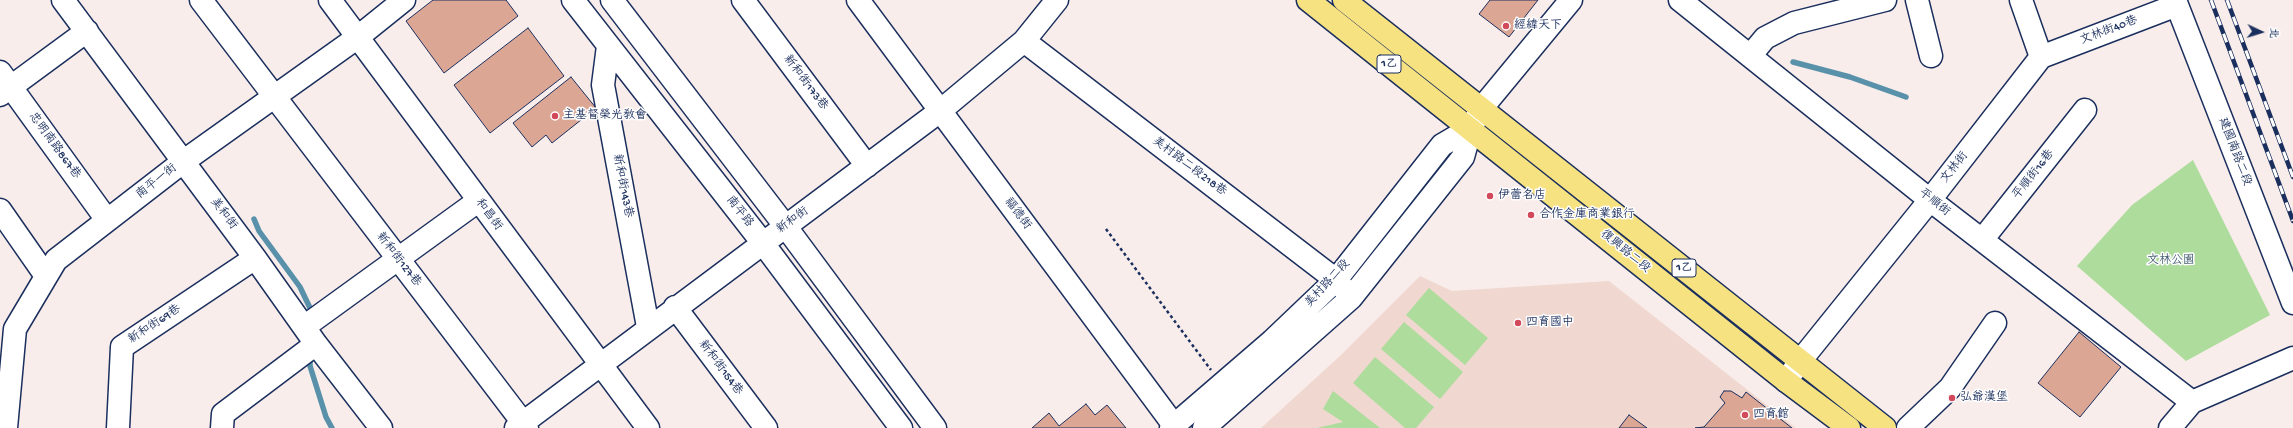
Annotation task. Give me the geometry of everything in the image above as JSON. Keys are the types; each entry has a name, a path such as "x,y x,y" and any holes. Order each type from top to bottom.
{"main road":[{"name":"復興路二段","path":"1308,0 1471,128 1786,381 1849,428"},
{"name":"復興路二段","path":"1350,2 1482,109 1885,428"}],"street":[{"name":"美和街","path":"64,0 184,161 310,335 381,428"},
{"name":"新和街127巷","path":"200,0 398,259 522,426"},
{"name":"和昌街","path":"330,0 646,427"},
{"name":"南平一街","path":"6,428 15,329 56,260 184,161 358,37 404,0"},
{"name":"南平路","path":"574,0 608,46 762,242 901,428"},
{"path":"612,0 786,227 935,428"},
{"name":"新和街173巷","path":"743,0 867,166"},
{"name":"福德街","path":"858,0 1174,427"},
{"name":"新和街","path":"522,426 648,327 762,242 786,227 940,111 1024,41 1057,0"},
{"name":"美村路二段","path":"1204,428 1351,298 1462,157 1471,128 1482,109 1571,0"},
{"name":"平順街","path":"1680,0 1930,200 2192,402"},
{"path":"1750,56 1765,38 1794,23 1885,0"},
{"path":"1917,0 1931,56"},
{"path":"2021,0 2041,57"},
{"name":"文林街40巷","path":"2041,57 2176,2"},
{"name":"建國南路二段","path":"2176,2 2293,303"},
{"path":"4,85 87,31"},
{"name":"美村路二段218巷","path":"1024,41 1336,280 1351,298"},
{"name":"新和街143巷","path":"608,46 603,85 648,327"},
{"name":"文林街","path":"1786,381 1801,360 1930,200 2041,57"},
{"name":"忠明南路867巷","path":"4,85 107,220"},
{"name":"平順街16巷","path":"1982,240 2085,110"},
{"name":"美村路二段","path":"1174,427 1336,280 1442,146 1471,128"},
{"path":"222,428 223,414 310,335 398,259 478,202"},
{"path":"0,210 46,276"},
{"name":"新和街69巷","path":"118,428 122,347 255,258"},
{"name":"新和街154巷","path":"675,307 766,428"},
{"path":"1908,428 1950,388 1995,323"},
{"path":"2170,428 2192,402 2293,358"}],"path":[{"path":"1106,229 1222,385"}],"shaded area":[{"name":"四育國中","path":"1420,276 1452,291 1609,281 1796,428 1261,428 1341,355"}],"green space":[{"name":"文林公園","path":"2193,160 2270,315 2186,361 2077,266 2132,205"},
{"path":"1429,288 1488,338 1465,365 1406,315"},
{"path":"1404,322 1463,372 1440,399 1381,349"},
{"path":"1375,357 1434,407 1416,428 1405,428 1353,383"},
{"path":"1333,391 1380,428 1317,428 1343,422 1323,409"}],"building":[{"path":"433,0 506,0 518,16 444,73 406,21"},
{"name":"經緯天下","path":"1490,0 1538,0 1509,37 1479,14"},
{"path":"528,28 564,76 490,133 454,85"},
{"name":"主基督榮光教會","path":"571,77 596,108 552,143 546,135 532,147 513,123"},
{"path":"2079,332 2121,367 2080,417 2038,383"},
{"name":"四育館","path":"1724,391 1731,391 1742,398 1746,392 1792,428 1695,428 1704,427 1725,403 1720,397"},
{"path":"1086,404 1095,415 1107,405 1126,428 1032,428 1049,413 1059,426"},
{"path":"1629,415 1647,428 1619,428"}],"waterway":[{"path":"1793,62 1850,77 1906,97"},
{"path":"254,219 259,231 300,287 310,308 310,316"},
{"path":"310,357 310,366 326,417 332,428"}],"railway":[{"path":"2211,0 2293,221"},
{"path":"2227,0 2293,177"}],"place":[{"name":"經緯天下","path":"1506,26"},
{"name":"主基督榮光教會","path":"555,116"},
{"name":"伊蕾名店","path":"1490,196"},
{"name":"合作金庫商業銀行","path":"1531,215"},
{"name":"四育國中","path":"1518,323"},
{"name":"弘爺漢堡","path":"1952,398"},
{"name":"四育館","path":"1745,415"}]}
